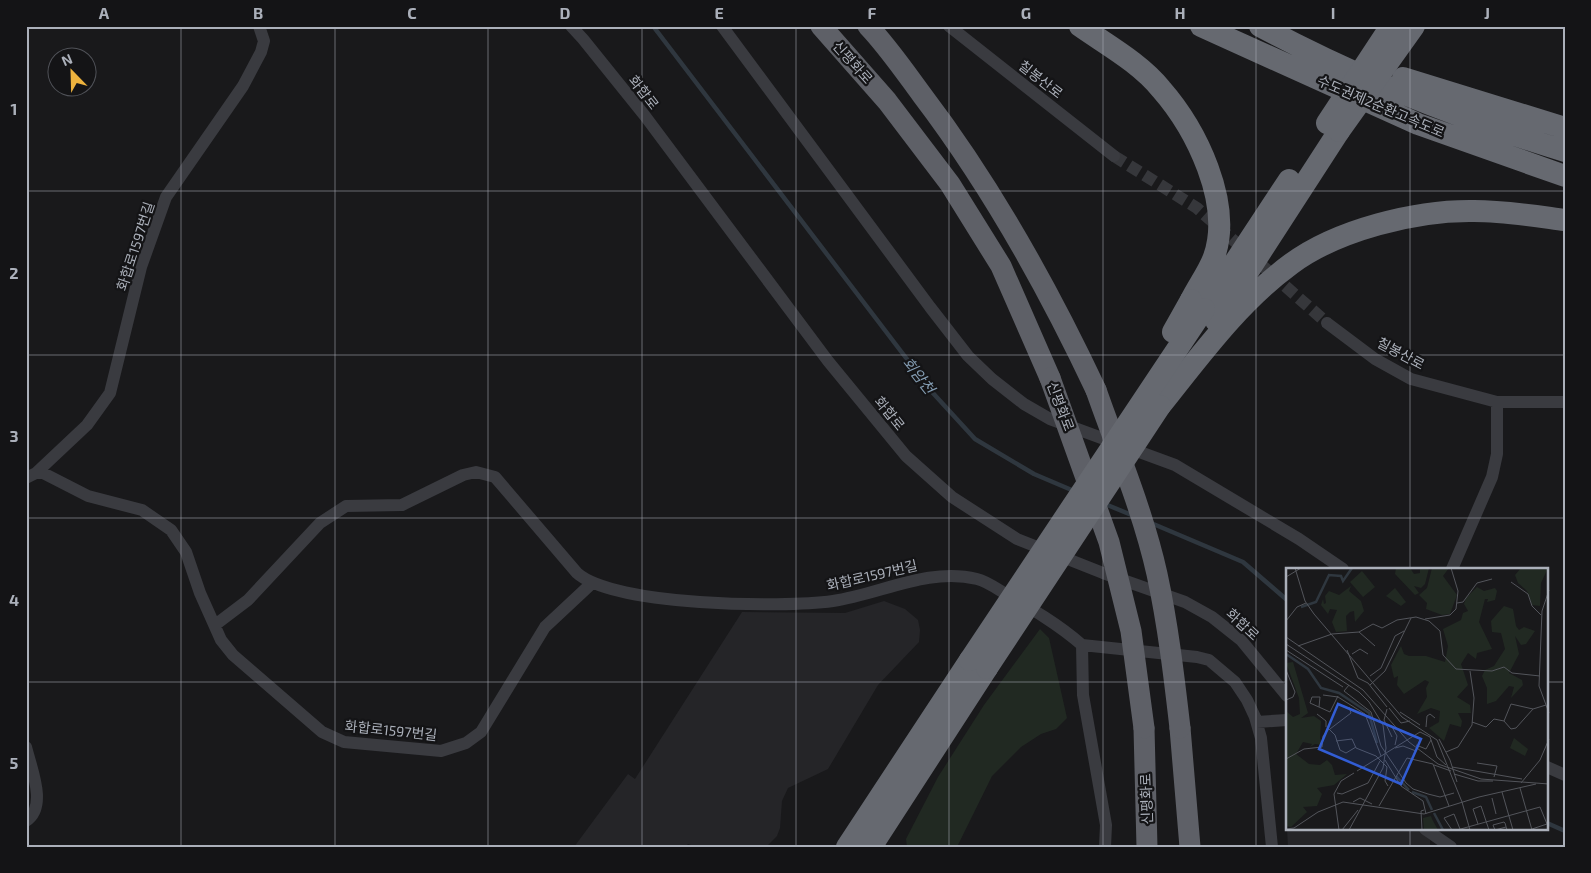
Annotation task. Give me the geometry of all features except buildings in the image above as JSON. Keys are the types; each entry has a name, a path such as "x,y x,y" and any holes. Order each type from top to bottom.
{"highway":[{"name":"신평화로","path":"821,26 887,101 950,184 1000,266 1050,378 1110,542 1130,631 1144,728 1147,847"},
{"path":"868,26 949,130 1012,228 1058,310 1096,390 1133,497 1156,572 1170,639 1190,847"},
{"path":"836,847 858,816 979,664 1160,406 1209,313 1214,258 1218,240 1219,211 1207,165 1196,139 1161,88 1133,64 1080,26"},
{"name":"수도권제2순환고속도로","path":"1201,26 1418,124 1565,176"},
{"path":"884,847 908,793 979,664 1110,450 1209,313 1333,127 1391,26"},
{"path":"1333,127 1414,26"},
{"path":"1268,31 1446,92 1565,128"},
{"name":"수도권제2순환고속도로","path":"1268,31 1332,63 1492,129 1565,151"},
{"path":"1209,313 1267,283 1291,264 1326,242 1357,230 1430,215 1473,211 1513,213 1565,220"},
{"path":"847,847 914,746"},
{"path":"871,847 908,793"}],"street":[{"name":"화합로1597번길","path":"31,476 87,425 110,393 140,267 159,215 179,177 253,70 264,41 259,26"},
{"name":"화합로","path":"571,26 639,109 828,361 906,456 952,498 1018,539 1111,576 1185,602 1212,616 1240,640 1286,695"},
{"path":"722,26 930,307 968,356 992,380 1024,404 1050,419 1175,465 1299,539 1342,568"},
{"name":"칠봉산로","path":"948,26 1114,156"},
{"name":"칠봉산로","path":"1327,323 1375,359 1411,379 1497,402 1565,402"},
{"path":"1452,568 1492,477 1497,454 1497,402"},
{"name":"화합로1597번길","path":"215,625 248,600 320,523 346,506 402,505 463,475 476,472 495,476 577,574 591,584 667,600 755,604 833,601 932,577 958,576 979,579 1059,624 1082,645"},
{"name":"화합로1597번길","path":"31,476 43,473 60,480 88,496 142,510 162,522 171,530 186,552 200,593 221,640 233,655 328,735 344,742 441,751 466,743 480,732 545,627 591,584"},
{"path":"1105,847 1106,825 1083,695 1082,645 1197,657 1209,660 1234,682 1247,700 1257,722 1261,738 1272,847"},
{"path":"1257,722 1286,720"},
{"path":"26,747 38,802 35,812 26,822"},
{"path":"1548,766 1565,775"},
{"path":"1427,830 1451,847"}],"shaded area":[{"path":"884,601 905,609 918,620 920,630 919,642 878,685 828,769 788,788 782,801 780,828 777,836 766,847 697,847 688,844 685,847 574,847 628,774 635,779 742,612 845,613"},
{"path":"1040,629 1049,638 1067,718 1056,729 1041,734 1021,747 992,776 957,847 907,847 906,839 938,777 984,705"},
{"path":"1287,830 1419,830 1430,840 1430,847 1288,847"}],"waterway":[{"name":"회암천","path":"653,26 932,392 975,439 1034,474 1074,491"},
{"name":"회암천","path":"1105,504 1134,516"},
{"name":"회암천","path":"1151,523 1243,562 1286,599"},
{"name":"회암천","path":"1548,823 1565,831"}],"tunnel":[{"path":"1114,156 1197,208 1327,323"}]}
